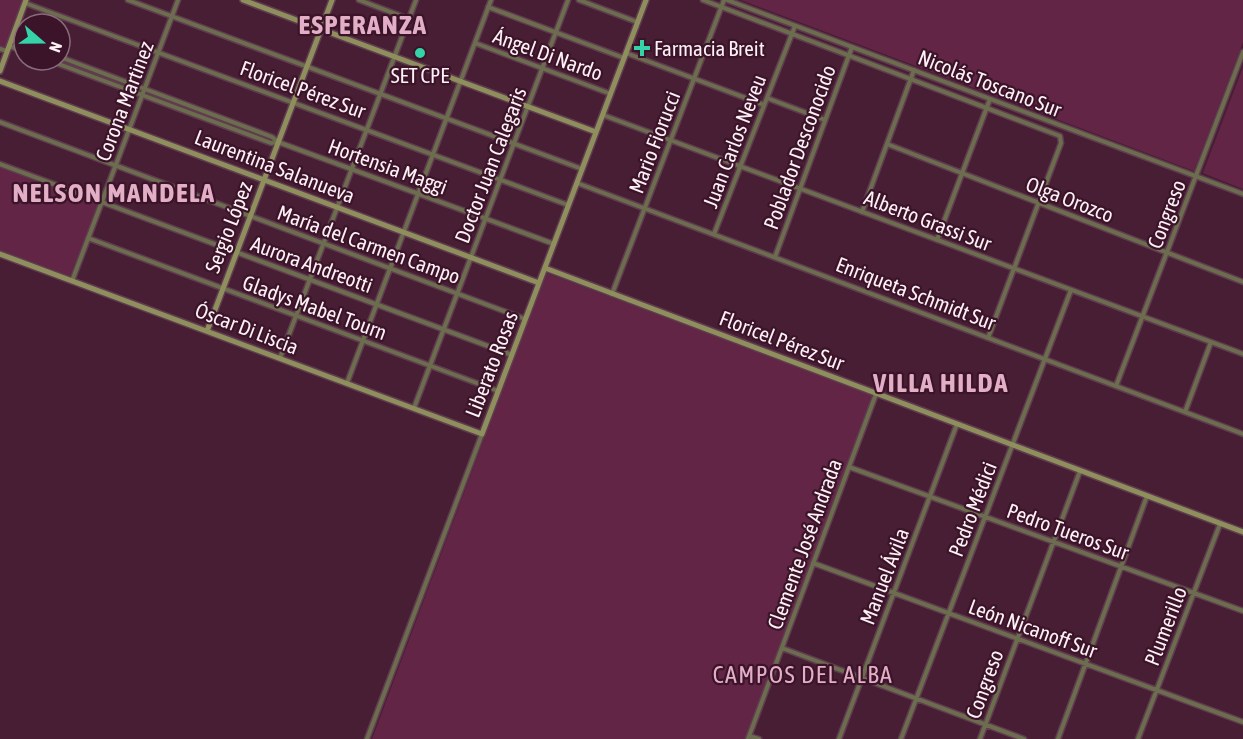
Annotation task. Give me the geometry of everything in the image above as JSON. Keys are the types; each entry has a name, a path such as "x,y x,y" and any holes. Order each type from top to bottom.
{"street":[{"path":"128,0 582,170"},
{"name":"Corona Martinez","path":"72,281 178,0"},
{"path":"243,0 596,132"},
{"name":"Sergio López","path":"207,331 332,0"},
{"path":"359,0 409,19"},
{"path":"280,358 416,0"},
{"path":"346,383 491,0"},
{"name":"Doctor Juan Calegaris","path":"414,408 568,0"},
{"path":"579,0 638,22"},
{"name":"Liberato Rosas","path":"367,739 646,0"},
{"name":"Nicolás Toscano Sur","path":"703,0 1057,134 1061,137 1061,143 1039,203"},
{"name":"Nicolás Toscano Sur","path":"726,0 1243,194"},
{"name":"Mario Fiorucci","path":"612,294 721,7 726,0"},
{"path":"0,71 26,2"},
{"name":"Floricel Pérez Sur","path":"26,2 568,205"},
{"path":"488,7 694,78 764,105"},
{"name":"Juan Carlos Neveu","path":"714,234 795,26"},
{"name":"Ángel Di Nardo","path":"475,43 611,94"},
{"path":"0,49 10,45"},
{"name":"Poblador Desconocido","path":"775,257 852,47"},
{"name":"Congreso","path":"1116,386 1243,52"},
{"name":"Hortensia Maggi","path":"72,62 272,137 278,142 554,244"},
{"name":"Hortensia Maggi","path":"72,69 270,142 278,142"},
{"path":"862,212 914,70"},
{"name":"Laurentina Salanueva","path":"0,81 539,283"},
{"path":"767,98 825,120"},
{"path":"937,240 990,99"},
{"name":"Alberto Grassi Sur","path":"603,115 1243,354"},
{"name":"María del Carmen Campo","path":"0,122 525,319"},
{"name":"Olga Orozco","path":"886,144 1243,282"},
{"name":"Aurora Andreotti","path":"0,164 512,355"},
{"name":"Enriqueta Schmidt Sur","path":"577,183 1243,434"},
{"path":"988,338 1039,203"},
{"name":"Gladys Mabel Tourn","path":"88,238 498,391"},
{"name":"Óscar Di Liscia","path":"0,254 482,434"},
{"name":"Floricel Pérez Sur","path":"544,268 1243,532"},
{"name":"Pedro Médici","path":"901,739 1071,290"},
{"path":"1185,412 1211,342"},
{"name":"Clemente José Andrada","path":"749,737 876,394"},
{"name":"Manuel Ávila","path":"839,739 957,424"},
{"name":"Pedro Tueros Sur","path":"849,467 1243,611"},
{"name":"Congreso","path":"980,739 1080,471"},
{"path":"1058,739 1147,496"},
{"name":"Plumerillo","path":"1138,739 1220,524"},
{"name":"León Nicanoff Sur","path":"813,562 1243,722"},
{"path":"782,648 1024,739"},
{"path":"749,737 759,739"}],"shaded area":[{"path":"0,0 23,0 18,12 12,12 12,29 5,48 0,46"},
{"path":"741,0 1243,0 1243,42 1194,171"},
{"path":"1243,67 1243,189 1203,173"},
{"path":"0,167 98,203 70,276 0,250"},
{"path":"546,273 873,395 746,739 372,739"}],"place":[{"name":"Farmacia Breit","path":"642,48"},
{"name":"SET CPE","path":"420,53"}],"district":[{"name":"ESPERANZA","path":"363,24"},
{"name":"NELSON MANDELA","path":"114,192"},
{"name":"VILLA HILDA","path":"941,382"},
{"name":"CAMPOS DEL ALBA","path":"803,674"}]}
